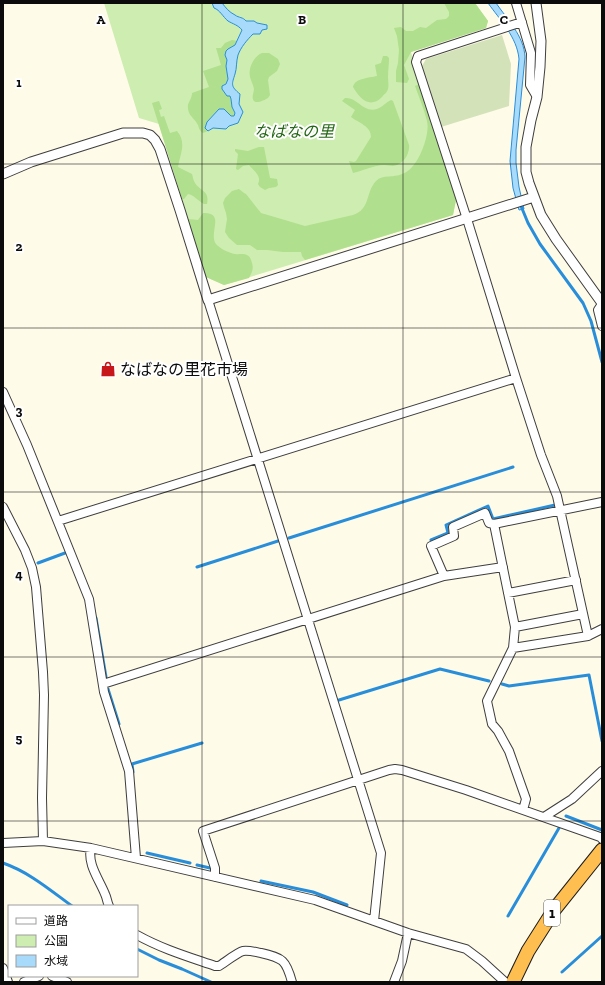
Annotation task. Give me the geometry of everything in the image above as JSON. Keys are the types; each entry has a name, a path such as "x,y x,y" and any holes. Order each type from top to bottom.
{"highway":[{"name":"1","path":"513,982 528,950 554,910 602,850"}],"street":[{"path":"516,3 518,23 531,53 530,86 537,97"},
{"path":"536,3 541,41 540,68 537,97 526,147 526,172 531,198 556,239 602,304 598,310 602,326"},
{"path":"518,23 418,56 416,62 541,455 557,496 588,636"},
{"path":"3,174 31,162 123,133 142,133 150,135 160,149 381,853 374,921"},
{"path":"208,300 531,198"},
{"path":"58,521 516,378"},
{"path":"4,395 28,445 89,599 104,692 129,771 136,858"},
{"path":"444,576 431,546 454,536 453,527 485,513 489,522 494,524 602,502"},
{"path":"3,507 25,550 32,568 36,587 44,695 42,798 43,841"},
{"path":"494,524 515,628 514,648 487,700 492,724 509,751 526,799 523,810"},
{"path":"103,684 444,576 503,567"},
{"path":"508,593 576,580"},
{"path":"515,628 583,614"},
{"path":"514,648 588,636 602,629"},
{"path":"215,877 215,868 204,831 388,770 395,769 466,790 600,837 602,839"},
{"path":"544,817 572,799 602,771"},
{"path":"3,843 43,841 91,848 315,900 408,933 466,949 505,982"},
{"path":"91,848 90,853 92,864 106,896 108,905"},
{"path":"394,982 402,961 408,933"},
{"path":"138,936 151,943 215,966 219,966 242,951 273,956 281,959 286,965 292,982"},
{"path":"3,968 8,982"},
{"path":"24,982 36,977"},
{"path":"54,977 67,982"}],"green space":[{"name":"なばなの里","path":"104,3 475,3 488,21 486,28 411,52 456,200 453,215 224,285 206,277 159,124 139,118"},
{"path":"444,3 475,3 488,21 486,28 411,52 404,65 409,79 407,83 396,82 399,50 394,28 401,27 406,31 413,31 420,27 426,28 437,20 446,19 449,16 449,12"},
{"path":"502,35 511,64 509,106 441,127 422,66 426,59"},
{"path":"232,40 237,41 225,55 228,63 228,76 227,81 222,88 227,96 230,96 231,104 235,113 234,116 231,116 219,109 207,122 205,128 208,131 203,133 190,114 188,105 192,93 209,87 203,71 221,65 216,48 221,48 225,43"},
{"path":"262,53 269,53 278,59 280,64 277,71 269,77 268,80 270,95 265,100 255,102 253,100 254,89 250,77 251,66 256,57"},
{"path":"383,56 387,56 389,58 388,90 378,101 366,101 362,99 353,87 354,84 359,80 377,76 375,65 381,63"},
{"path":"420,84 456,200 453,215 305,260 301,252 257,250 250,245 237,245 229,238 225,232 227,219 223,203 225,198 232,191 239,189 246,194 261,213 305,226 353,215 363,209 370,191 376,181 382,178 403,174 411,168 419,158 426,138 428,126 415,86"},
{"path":"345,98 349,98 372,110 379,108 391,100 393,101 409,145 407,155 400,164 393,166 380,165 353,173 349,161 356,161 371,137 367,127 351,117 355,110 342,101"},
{"path":"159,101 162,109 159,110 161,117 164,116 170,133 177,131 182,140 182,149 178,167 192,174 196,185 206,193 208,199 207,204 204,204 188,194 184,199 182,199 152,103"},
{"path":"259,147 264,147 270,178 277,179 278,185 276,187 265,190 260,187 258,184 258,176 249,165 243,166 238,170 236,169 238,154 235,149 248,151"},
{"path":"203,213 214,216 214,239 217,246 230,253 246,254 250,257 253,267 249,278 224,285 206,277 188,219 198,220"}],"water":[{"path":"212,3 222,3 236,16 246,21 254,21 267,25 267,29 262,30 260,34 253,34 244,44 238,55 233,87 240,94 239,104 243,112 238,123 229,126 226,129 213,128 208,131 205,128 207,122 219,109 224,109 231,116 234,116 235,113 230,96 227,96 222,89 222,86 226,84 228,79 226,66 227,60 225,55 226,51 235,45 242,30 228,21 218,10 214,8"},
{"path":"488,3 496,3 514,28 522,42 524,49 525,57 516,163 524,209 519,210 513,188 510,161 519,59 518,51 503,22"}],"waterway":[{"path":"521,206 528,223 540,244 583,303 591,321 602,362"},
{"path":"289,538 513,467"},
{"path":"431,540 448,533 446,525 488,506 493,519 555,505"},
{"path":"197,567 278,541"},
{"path":"38,563 65,553"},
{"path":"96,618 106,677"},
{"path":"339,700 440,669 489,681"},
{"path":"502,684 509,686 589,675 602,741"},
{"path":"108,689 119,724"},
{"path":"133,772 132,764 202,743"},
{"path":"566,816 602,830"},
{"path":"508,916 559,828"},
{"path":"147,853 190,863"},
{"path":"3,863 22,871 71,905"},
{"path":"197,865 210,868"},
{"path":"261,881 313,892 347,905"},
{"path":"562,972 602,936"},
{"path":"138,950 211,982"}],"place":[{"name":"なばなの里花市場","path":"108,369"}]}
